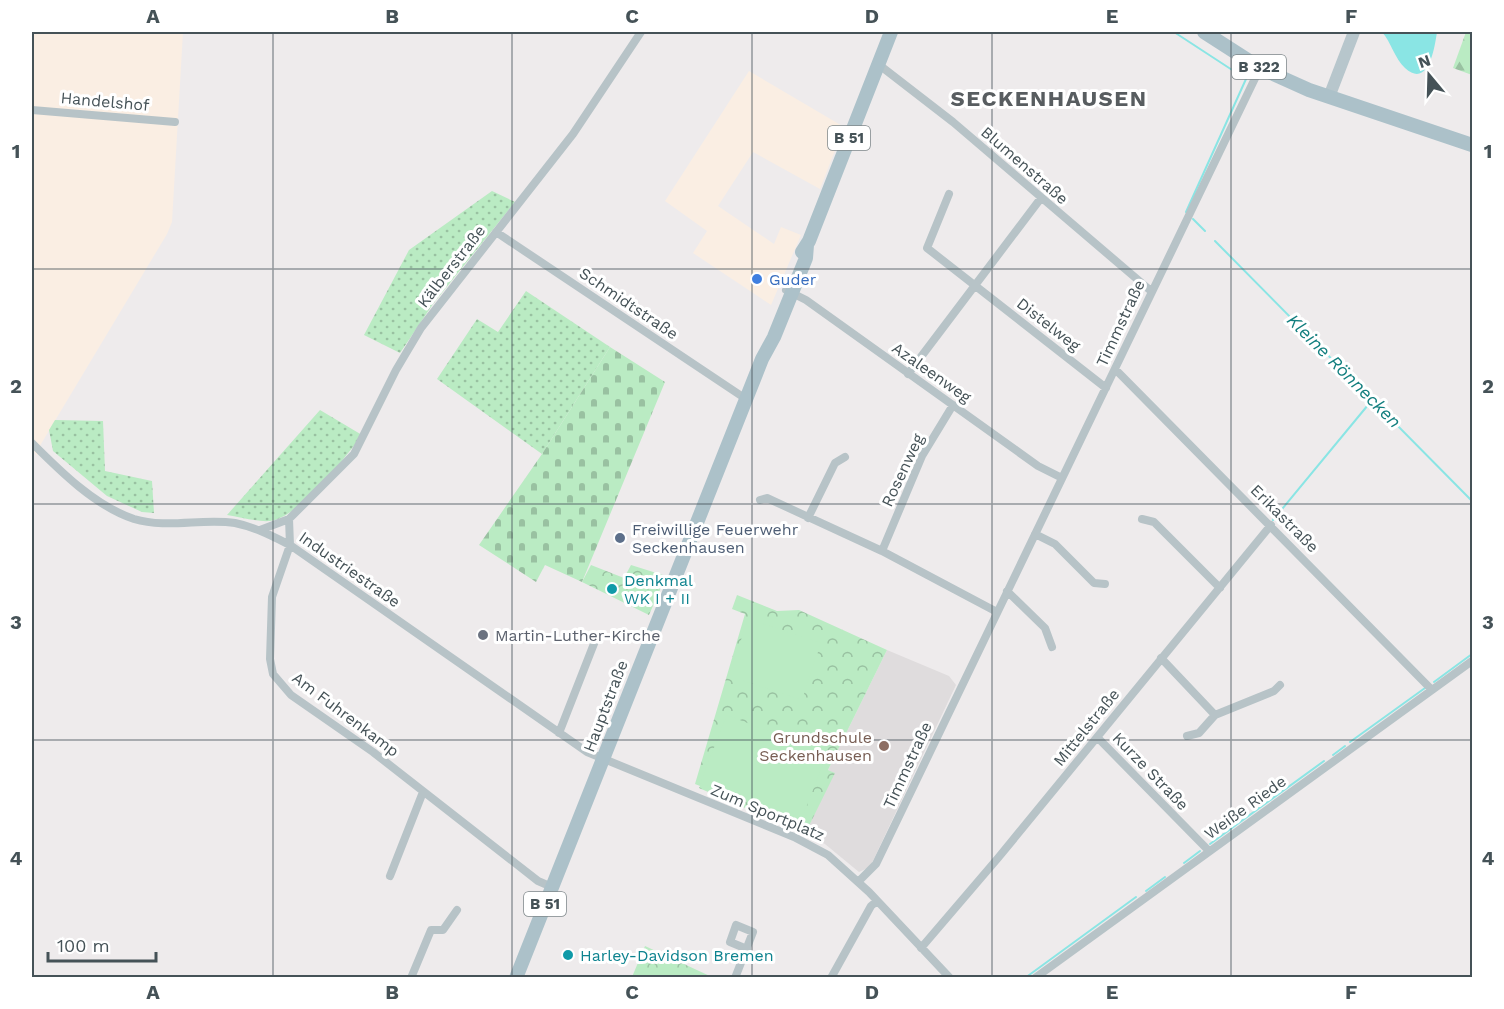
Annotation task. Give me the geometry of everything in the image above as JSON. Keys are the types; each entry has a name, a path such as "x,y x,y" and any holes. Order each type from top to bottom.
{"main road":[{"name":"Hauptstraße","path":"516,978 746,399 766,347 768,334 789,291 799,256 807,245 891,32"},
{"name":"B 322","path":"1203,32 1260,68 1324,96 1473,145"}],"street":[{"name":"Kälberstraße","path":"260,530 289,519 354,454 396,370 421,328 573,134 641,32"},
{"path":"1324,96 1347,32"},
{"path":"1324,96 1354,32"},
{"name":"Blumenstraße","path":"878,64 953,122 1151,291"},
{"name":"Timmstraße","path":"858,882 876,864 1260,68"},
{"path":"1335,76 1349,104"},
{"name":"Handelshof","path":"32,110 175,122"},
{"name":"Distelweg","path":"949,194 927,248 1106,388"},
{"path":"908,374 1041,198"},
{"name":"Schmidtstraße","path":"496,232 746,399"},
{"name":"Azaleenweg","path":"789,291 806,300 1038,466 1062,478"},
{"name":"Erikastraße","path":"1115,369 1432,690"},
{"name":"Rosenweg","path":"882,551 922,456 953,405"},
{"name":"Industriestraße","path":"33,448 111,510 136,519 157,523 235,523 260,530 290,545 559,733 603,759"},
{"path":"808,518 835,463 845,457"},
{"path":"760,500 767,498 882,551 997,612"},
{"path":"289,519 290,545"},
{"path":"1142,519 1154,522 1221,588"},
{"name":"Mittelstraße","path":"921,948 1271,525"},
{"path":"1035,534 1055,544 1094,584 1105,584"},
{"name":"Am Fuhrenkamp","path":"290,545 272,597 270,659 273,674 291,695 373,752 538,881 552,886"},
{"path":"1007,591 1045,628 1052,647"},
{"path":"559,733 597,636"},
{"path":"1161,658 1215,715"},
{"name":"Weiße Riede","path":"1035,978 1473,661"},
{"path":"1186,736 1198,733 1215,715 1274,691 1280,685"},
{"name":"Kurze Straße","path":"1097,737 1209,851"},
{"name":"Zum Sportplatz","path":"603,759 811,845 838,862 950,978"},
{"path":"390,876 423,792"},
{"path":"831,978 871,906 877,901"},
{"path":"411,978 431,930 443,930 457,910"},
{"path":"735,978 747,949"}],"shaded area":[{"path":"32,32 183,32 172,222 41,444 37,456 32,449"},
{"path":"749,71 844,127 820,189 753,152 718,206 774,244 781,227 801,235 771,305 693,253 707,231 665,201"},
{"name":"Grundschule Seckenhausen","path":"887,650 949,676 956,685 870,867 859,872 825,844 805,834 834,773 828,770"}],"green space":[{"path":"1466,32 1472,32 1472,75 1453,68"},
{"path":"492,191 515,202 433,304 400,353 364,335 409,250"},
{"path":"526,291 610,347 542,454 437,379 477,319 498,332"},
{"path":"610,347 665,382 582,582 545,565 536,582 479,545 542,454"},
{"path":"320,410 362,435 320,486 294,510 281,518 265,521 227,515"},
{"path":"55,420 103,421 105,471 152,481 154,513 142,512 107,496 53,451 49,430"},
{"path":"591,565 624,578 631,565 666,576 649,615 582,582"},
{"path":"737,595 777,611 799,610 887,650 828,770 835,773 805,834 699,788 700,786 695,784 745,614 732,609"},
{"path":"748,619 821,643 802,700 729,676"},
{"path":"727,715 827,754 800,823 700,783"},
{"path":"645,946 712,977 632,977"}],"water":[{"path":"1382,32 1437,32 1432,55 1425,70 1413,73 1405,68"}],"waterway":[{"name":"Kleine Rönnecken","path":"1174,32 1246,79 1186,212"},
{"path":"1193,219 1205,231"},
{"name":"Kleine Rönnecken","path":"1215,241 1472,501"},
{"path":"1273,520 1368,405"},
{"name":"Kleine Rönnecken","path":"1434,682 1472,654"},
{"name":"Kleine Rönnecken","path":"1350,742 1425,688"},
{"name":"Kleine Rönnecken","path":"1333,755 1345,746"},
{"name":"Kleine Rönnecken","path":"1210,844 1324,761"},
{"path":"1184,863 1200,851"},
{"path":"1146,891 1165,877"},
{"name":"Kleine Rönnecken","path":"1025,978 1136,897"}],"place":[{"name":"Guder","path":"757,279"},
{"name":"Freiwillige Feuerwehr Seckenhausen","path":"620,538"},
{"name":"Denkmal WK I + II","path":"612,589"},
{"name":"Martin-Luther-Kirche","path":"483,635"},
{"name":"Grundschule Seckenhausen","path":"884,746"},
{"name":"Harley-Davidson Bremen","path":"568,955"}],"district":[{"name":"SECKENHAUSEN","path":"1049,98"}]}
